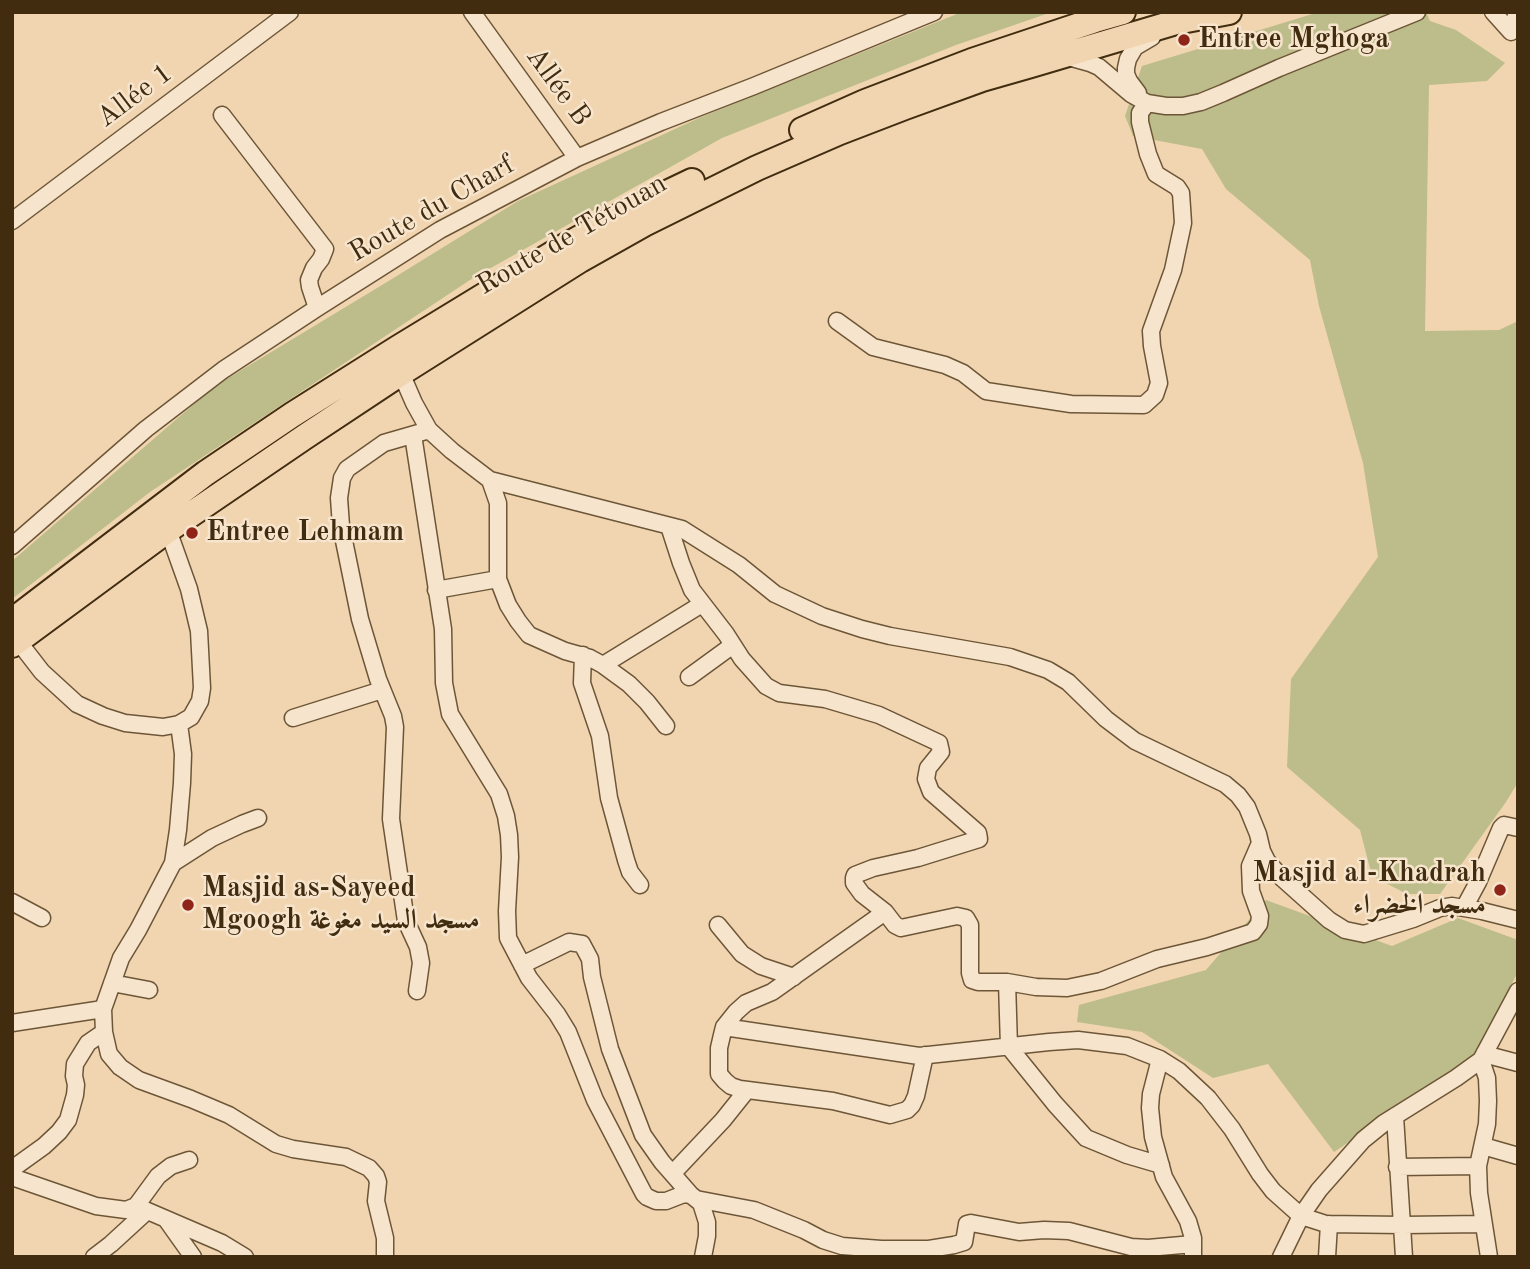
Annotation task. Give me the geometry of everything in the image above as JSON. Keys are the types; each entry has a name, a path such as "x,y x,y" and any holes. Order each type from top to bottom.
{"highway":[{"name":"Route de Tétouan","path":"14,636 206,473 453,314 567,245 621,215 864,102 972,61 1123,12"},
{"name":"Route de Tétouan","path":"14,636 401,373 580,260 644,224 709,191 840,132 982,79 1176,23 1229,12"}],"street":[{"name":"Allée 1","path":"12,221 290,12"},
{"name":"Allée B","path":"472,12 577,158"},
{"name":"Route du Charf","path":"12,546 146,429 223,370 440,230 577,158 934,12"},
{"path":"1065,56 1098,67 1131,94 1147,103 1183,106 1201,102 1417,12"},
{"path":"1493,12 1514,36"},
{"path":"1514,36 1517,12"},
{"path":"1147,103 1129,81 1126,68 1128,59 1135,47 1176,23"},
{"path":"837,321 873,347 945,365 963,373 986,391 1071,404 1144,405 1155,395 1159,383 1151,331 1174,270 1183,223 1181,193 1177,187 1156,174 1149,154 1140,122 1140,113 1147,103"},
{"path":"222,115 325,249 309,280 317,308"},
{"path":"401,373 429,430 490,480 682,529 739,565 775,594 822,616 890,636 1010,657 1048,670 1068,682 1106,719 1135,741 1225,784 1238,795 1247,807 1267,861 1329,920 1345,930 1364,934 1452,906 1518,920"},
{"path":"417,991 421,963 418,947 406,921 391,819 395,727 360,619 341,526 339,489 346,469 384,443 429,430"},
{"path":"413,435 443,629 444,683 450,714 499,793 506,816 510,857 508,938 529,978 568,1032 595,1100 647,1197 666,1201 684,1194 754,1210 842,1246 917,1249 954,1245 964,1242 967,1224 971,1223 1019,1232 1069,1231 1131,1247 1193,1250 1188,1221 1164,1177 1153,1137 1150,1108 1160,1059"},
{"path":"490,480 498,503 498,579 518,621 529,635 603,665 629,684 666,726"},
{"path":"669,526 692,590 742,659 766,686 779,693 825,699 879,715 939,743 941,751 928,768 926,779 931,792 978,833 979,839 873,869 855,875 854,878 856,887 901,928 957,916 966,918 970,925 972,980 1067,988 1101,981 1157,958 1253,933 1259,924 1260,916 1251,891 1250,866 1260,843"},
{"path":"14,636 42,671 77,704 103,716 125,723 163,727 179,724 191,717 200,701 202,688 199,631 189,589 168,530"},
{"path":"436,590 498,579"},
{"path":"603,665 702,604"},
{"path":"689,677 733,645"},
{"path":"583,655 582,683 600,736 609,798 626,860 640,885"},
{"path":"293,718 382,690"},
{"path":"179,724 183,754 182,783 173,863 121,958 103,1009 109,1055 120,1067 139,1080 229,1115 276,1144 346,1157 369,1168 378,1182 376,1201 385,1257"},
{"path":"173,863 212,838 258,818"},
{"path":"1464,908 1501,828 1504,825 1518,828"},
{"path":"12,902 42,918"},
{"path":"885,912 772,992 746,1003 736,1012 724,1027 719,1048 719,1074 732,1086 747,1090 833,1101 890,1115 907,1110 912,1105 925,1055"},
{"path":"718,925 742,954 761,966 794,976"},
{"path":"522,965 569,942 582,944 587,951 610,1049 643,1135 662,1162 701,1203 707,1222 703,1257"},
{"path":"1007,982 1009,1046 1055,1104 1086,1138 1127,1155 1161,1165"},
{"path":"112,983 149,990"},
{"path":"1280,1257 1301,1216 1319,1190 1363,1140 1395,1116 1465,1073 1483,1057 1518,991"},
{"path":"12,1023 103,1009"},
{"path":"724,1027 925,1055 1078,1040 1127,1046 1160,1059 1179,1071 1208,1098 1273,1191 1301,1216 1329,1224 1483,1224"},
{"path":"12,1170 44,1146 68,1120 75,1095 75,1064 88,1042 104,1032"},
{"path":"1483,1057 1518,1063"},
{"path":"1483,1057 1487,1078 1487,1124 1478,1166 1479,1193 1489,1257"},
{"path":"673,1174 747,1090"},
{"path":"1395,1116 1404,1257"},
{"path":"1483,1146 1518,1156"},
{"path":"94,1257 115,1251 158,1176 170,1166 189,1160"},
{"path":"1397,1167 1478,1166"},
{"path":"12,1177 96,1206 119,1210 141,1208 222,1243 245,1257"},
{"path":"166,1219 193,1257"},
{"path":"1327,1257 1329,1224"}],"green space":[{"path":"962,12 1052,12 956,45 722,138 473,278 150,492 12,599 12,561 215,386 518,201 699,118"},
{"path":"1319,12 1426,12 1430,21 1456,30 1505,63 1487,81 1429,85 1425,331 1499,330 1518,321 1518,782 1440,894 1407,894 1372,876 1360,830 1287,767 1291,679 1378,557 1363,463 1319,306 1310,260 1226,189 1202,149 1133,136 1125,116 1142,66"},
{"path":"1266,900 1392,946 1458,918 1518,940 1518,972 1471,1060 1334,1152 1268,1064 1213,1078 1142,1032 1077,1022 1079,1005 1206,970"}],"place":[{"name":"Entree Mghoga","path":"1184,40"},
{"name":"Entree Lehmam","path":"192,533"},
{"name":"Masjid al-Khadrah مسجد الخضراء","path":"1500,890"},
{"name":"Masjid as-Sayeed Mgoogh مسجد السيد مغوغة","path":"188,905"}]}
